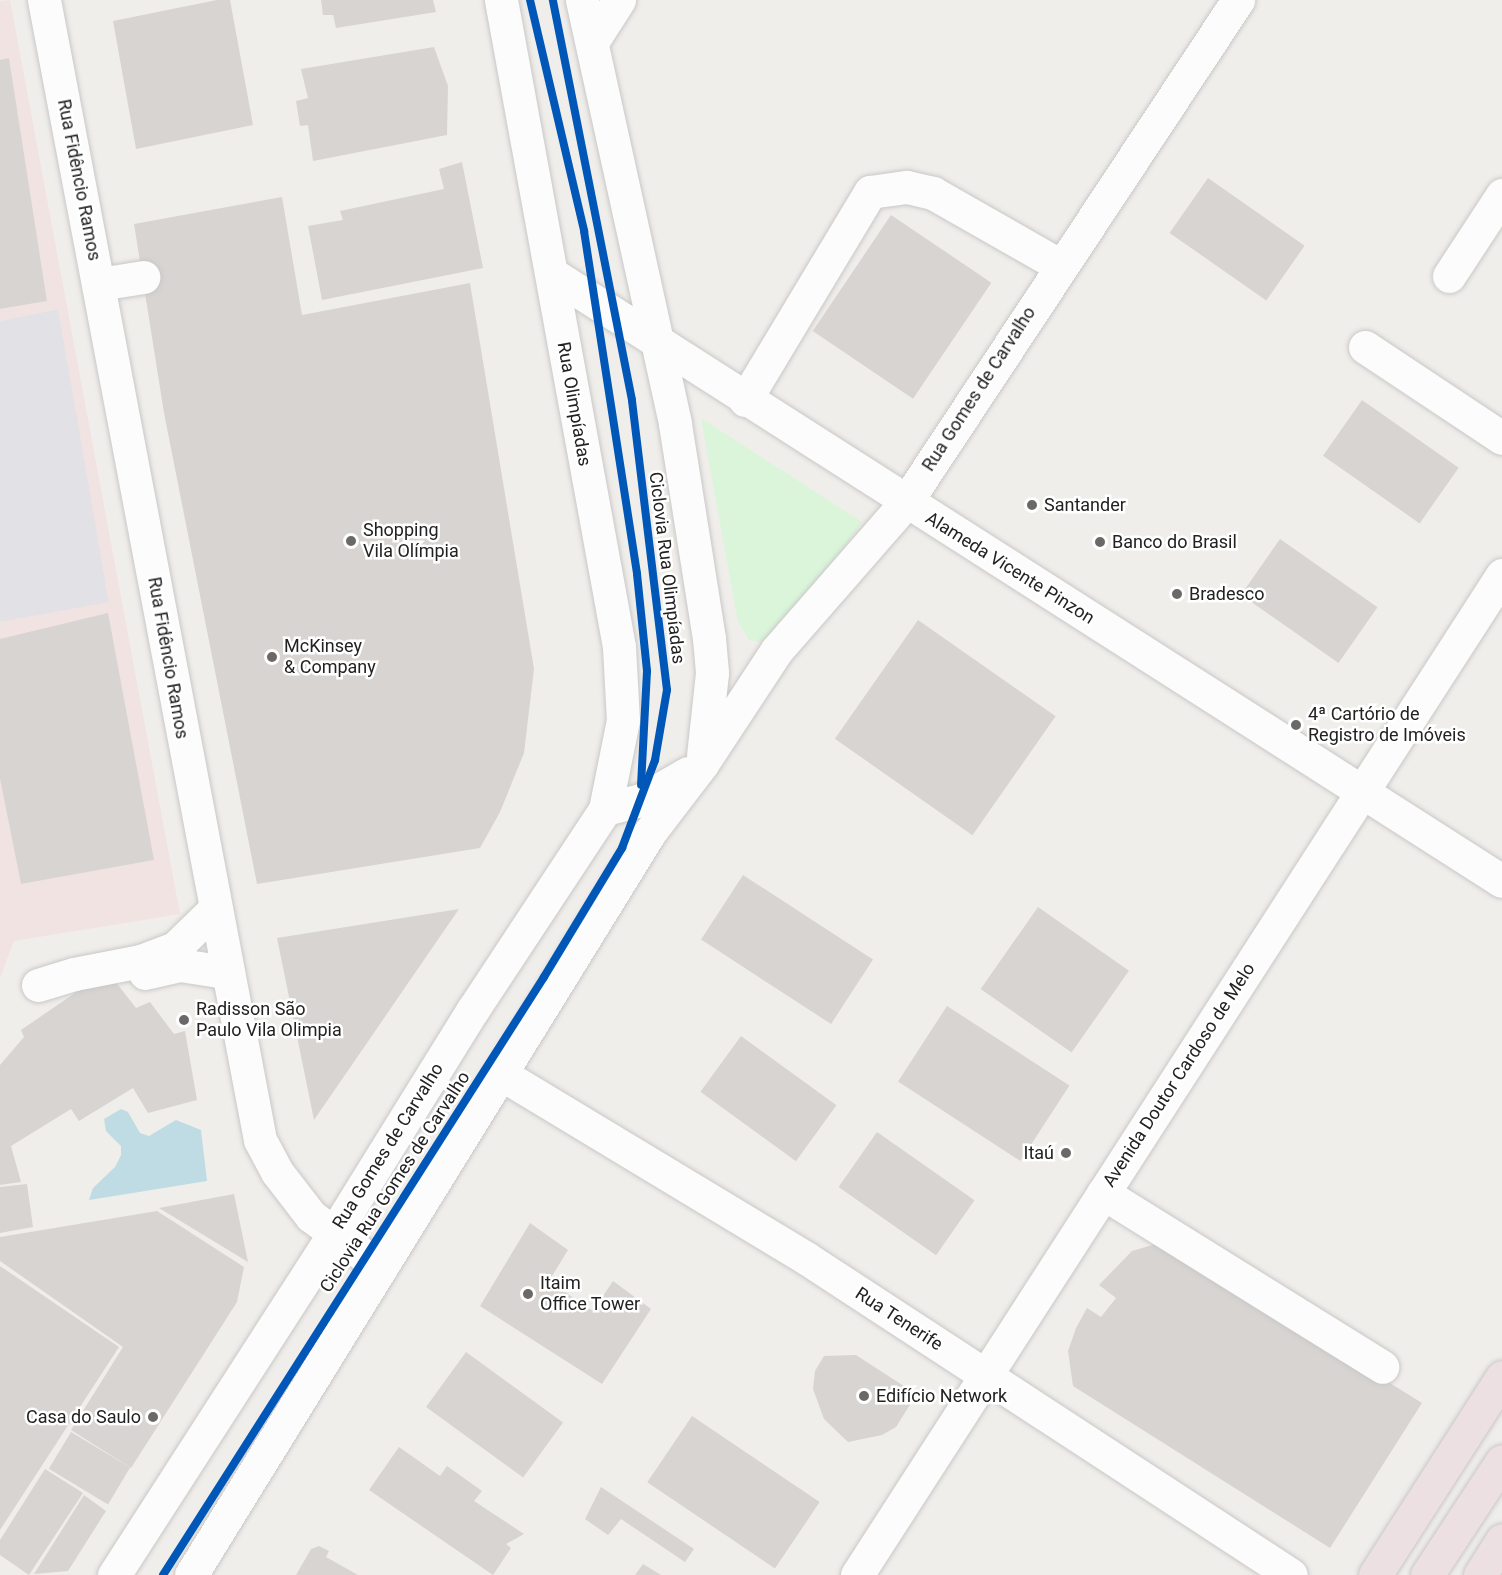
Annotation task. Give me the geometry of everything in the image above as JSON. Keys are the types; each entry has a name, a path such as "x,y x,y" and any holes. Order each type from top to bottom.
{"highway":[{"path":"1375,1575 1502,1377"},
{"path":"1426,1575 1502,1461"},
{"path":"1480,1575 1502,1540"}],"street":[{"name":"Rua Fidêncio Ramos","path":"44,0 99,284 214,910 260,1140 277,1172 311,1216 333,1235 381,1268"},
{"name":"Rua Olimpíadas","path":"501,0 619,647 623,720 606,808"},
{"path":"582,0 658,345 709,638 712,673 702,764"},
{"path":"592,42 619,0"},
{"name":"Rua Gomes de Carvalho","path":"191,1575 650,832 702,764 777,650 906,502 1238,0"},
{"path":"745,400 870,192 907,187 933,193 1060,266"},
{"path":"1449,276 1502,195"},
{"name":"Alameda Vicente Pinzon","path":"552,274 658,345 1502,881"},
{"path":"99,284 143,277"},
{"path":"1365,347 1502,438"},
{"name":"Avenida Doutor Cardoso de Melo","path":"856,1575 1502,575"},
{"path":"709,638 723,656 747,667 777,650"},
{"name":"Rua Gomes de Carvalho","path":"114,1575 333,1235 472,1011 606,808 641,800 702,764"},
{"path":"214,910 175,948 141,961 74,974 38,985 72,991 180,964 226,972"},
{"name":"Rua Tenerife","path":"501,1074 806,1258 1291,1575"},
{"path":"1103,1193 1382,1367"}],"shaded area":[{"path":"10,0 180,914 14,941 0,978 0,779 21,884 154,860 0,639 0,622 109,601 57,309 0,321 0,309 47,301 9,58 0,60 0,1"},
{"path":"58,309 109,602 0,622 0,321"}],"green space":[{"path":"701,418 862,522 775,644 749,640 738,622"}],"water":[{"path":"121,1109 128,1112 140,1133 149,1136 176,1120 201,1130 207,1181 89,1200 93,1188 115,1167 121,1155 121,1146 106,1131 104,1119"}],"building":[{"path":"217,0 230,0 253,125 136,149 113,21"},
{"path":"321,0 433,0 436,12 336,28 333,15 323,15"},
{"path":"434,47 448,86 447,135 313,161 308,125 300,126 296,101 308,98 301,69"},
{"path":"9,58 47,301 0,309 0,60"},
{"path":"462,162 483,268 322,300 308,226 343,220 340,211 444,189 439,169"},
{"path":"1208,178 1305,246 1266,301 1170,233"},
{"name":"Shopping Vila Olímpia","path":"282,197 302,315 470,283 534,669 524,753 500,812 480,848 257,884 164,413 134,224"},
{"path":"891,215 991,283 913,399 813,331"},
{"path":"1362,400 1459,468 1420,523 1323,456"},
{"path":"1280,539 1377,607 1338,663 1241,595"},
{"path":"108,613 154,860 21,884 0,779 0,639"},
{"path":"918,620 1056,716 972,835 835,739"},
{"path":"743,875 873,959 831,1024 701,940"},
{"path":"1038,907 1129,971 1072,1053 981,989"},
{"path":"459,909 314,1120 277,938"},
{"path":"107,971 136,1008 150,1002 174,1034 185,1031 197,1100 148,1113 133,1088 79,1121 71,1109 11,1146 21,1182 0,1185 0,1065 24,1037 21,1030"},
{"path":"947,1006 1069,1086 1020,1161 898,1081"},
{"path":"741,1036 836,1105 796,1161 700,1092"},
{"path":"877,1132 974,1200 936,1255 839,1187"},
{"path":"27,1184 33,1227 0,1233 0,1187"},
{"path":"234,1194 248,1262 159,1208"},
{"path":"157,1211 244,1267 237,1302 131,1468 71,1430 123,1347 0,1261 0,1237"},
{"name":"Itaim Office Tower","path":"530,1223 568,1250 549,1281 593,1311 613,1281 651,1309 602,1384 480,1306"},
{"path":"1163,1242 1422,1403 1330,1548 1073,1386 1068,1351 1076,1328 1087,1308 1101,1317 1116,1298 1099,1285 1132,1251"},
{"path":"0,1266 119,1347 0,1530"},
{"path":"466,1352 563,1423 523,1478 426,1407"},
{"name":"Edifício Network","path":"856,1355 913,1392 913,1400 896,1427 882,1435 848,1442 824,1419 813,1389 815,1371 824,1356"},
{"path":"692,1416 820,1502 775,1568 647,1482"},
{"path":"71,1432 130,1468 108,1504 49,1469"},
{"path":"399,1447 440,1476 447,1466 482,1491 474,1501 524,1534 506,1544 511,1548 493,1575 369,1490"},
{"path":"45,1469 83,1493 29,1575 0,1555 0,1540"},
{"path":"601,1487 694,1549 685,1562 621,1519 608,1535 585,1519"},
{"path":"84,1495 106,1511 68,1571 34,1574"},
{"path":"319,1546 329,1551 326,1557 358,1575 296,1575 311,1549"},
{"path":"643,1564 661,1575 635,1575"}],"cycle path":[{"path":"530,0 584,231 637,574 647,671 641,785"},
{"name":"Ciclovia Rua Olimpíadas","path":"163,1575 544,977 622,848 655,760 667,690 632,400 553,0"}],"place":[{"name":"Santander","path":"1032,505"},
{"name":"Shopping Vila Olímpia","path":"351,541"},
{"name":"Banco do Brasil","path":"1100,542"},
{"name":"Bradesco","path":"1177,594"},
{"name":"McKinsey & Company","path":"272,657"},
{"name":"4ª Cartório de Registro de Imóveis","path":"1296,725"},
{"name":"Radisson São Paulo Vila Olimpia","path":"184,1020"},
{"name":"Itaú","path":"1066,1153"},
{"name":"Itaim Office Tower","path":"528,1294"},
{"name":"Edifício Network","path":"864,1396"},
{"name":"Casa do Saulo","path":"153,1417"}]}
